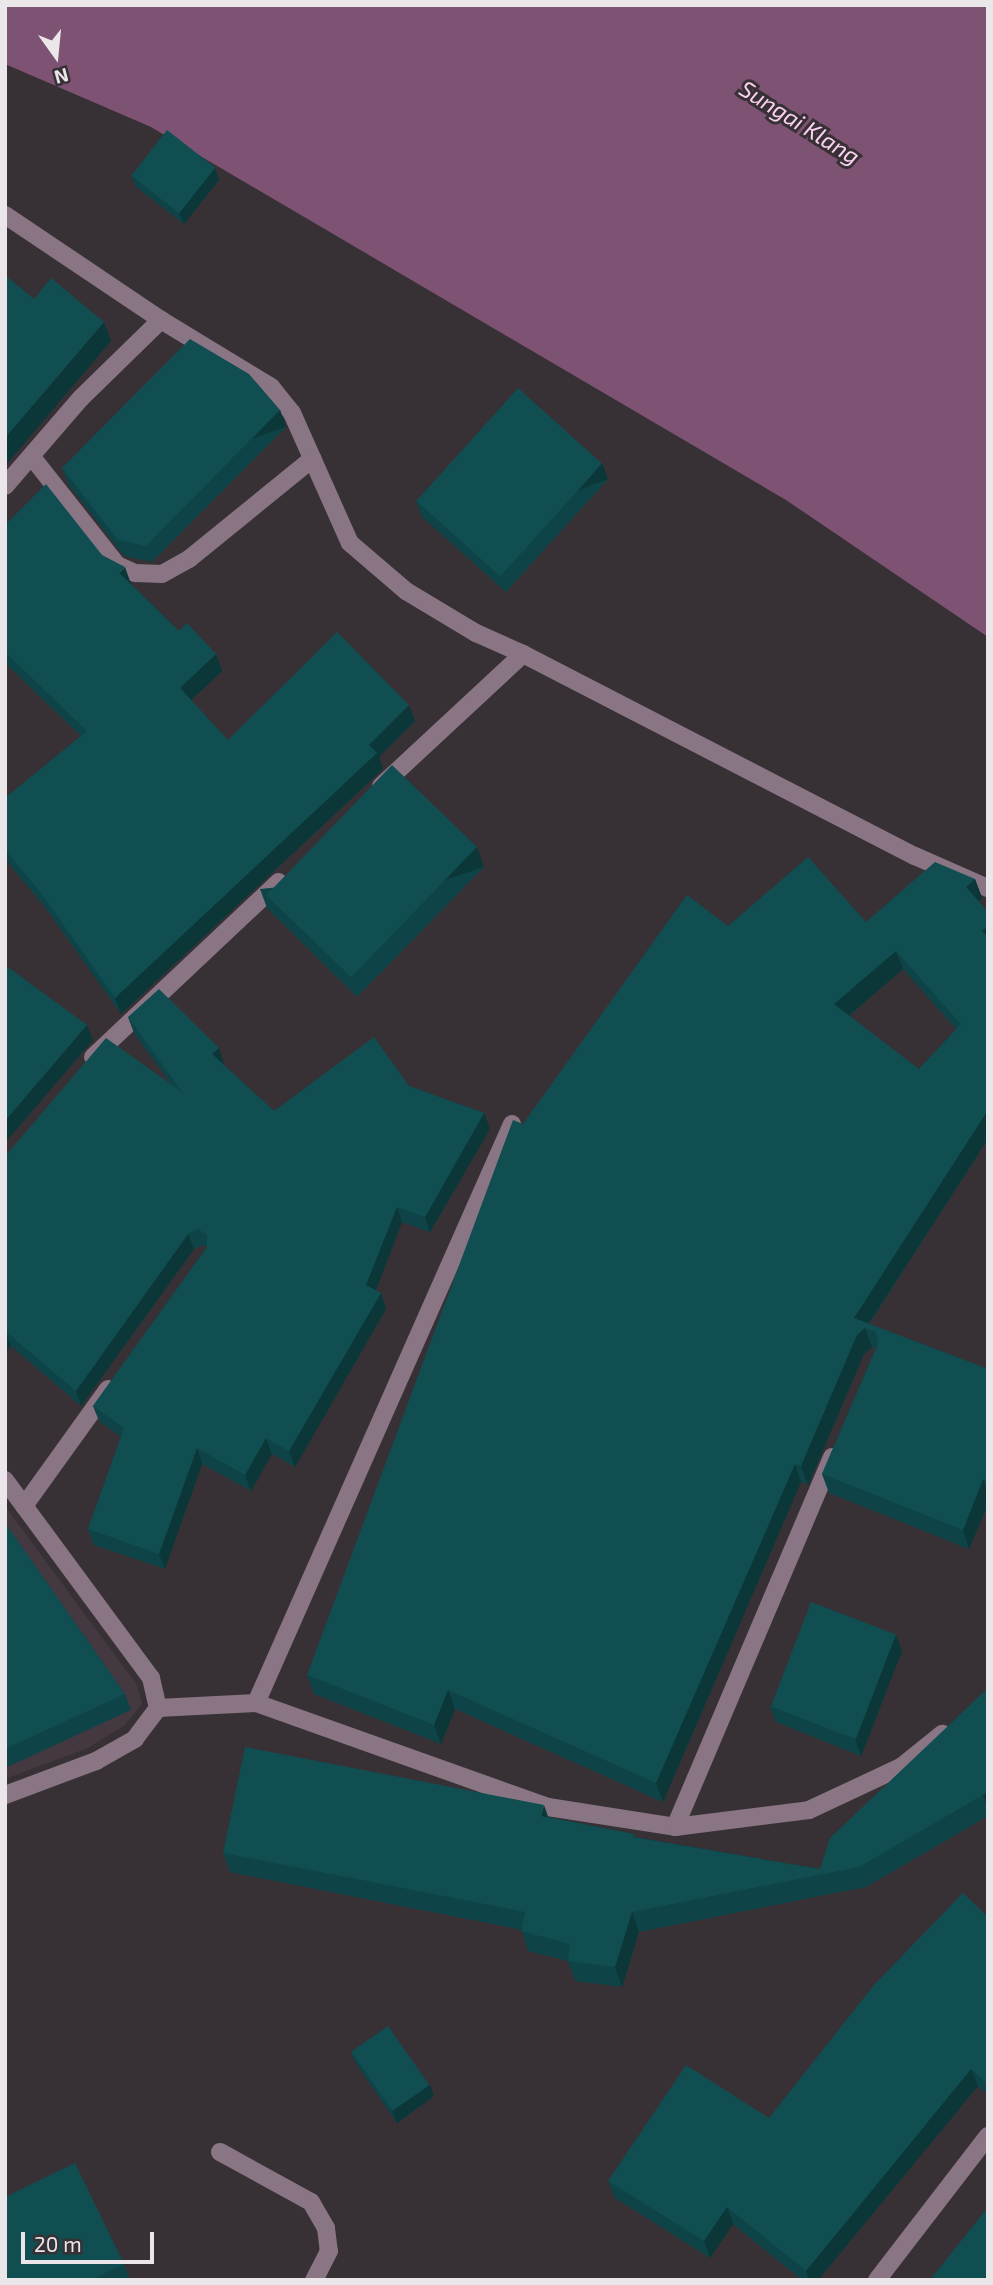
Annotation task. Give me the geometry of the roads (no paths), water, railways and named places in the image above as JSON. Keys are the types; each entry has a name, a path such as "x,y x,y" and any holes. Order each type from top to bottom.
{"street":[{"path":"5,215 161,320 271,387 292,413 350,543 406,591 476,633 523,654 915,856 988,888"},
{"path":"5,486 81,397 161,320"},
{"path":"32,457 117,565 135,573 162,574 189,559 312,459"},
{"path":"370,797 523,654"},
{"path":"76,1076 288,873"},
{"path":"256,1703 512,1124"},
{"path":"24,1506 122,1370"},
{"path":"676,1828 842,1434"},
{"path":"5,1480 151,1678 158,1708 135,1739 96,1762 5,1795"},
{"path":"158,1708 256,1703 548,1807 676,1828 809,1810 901,1767 959,1720"},
{"path":"877,2280 988,2136"},
{"path":"220,2152 311,2202 326,2228 330,2251 314,2280 302,2280"}],"water":[{"name":"Sungai Klang","path":"5,5 988,5 988,637 786,500 151,127 5,64"}]}
